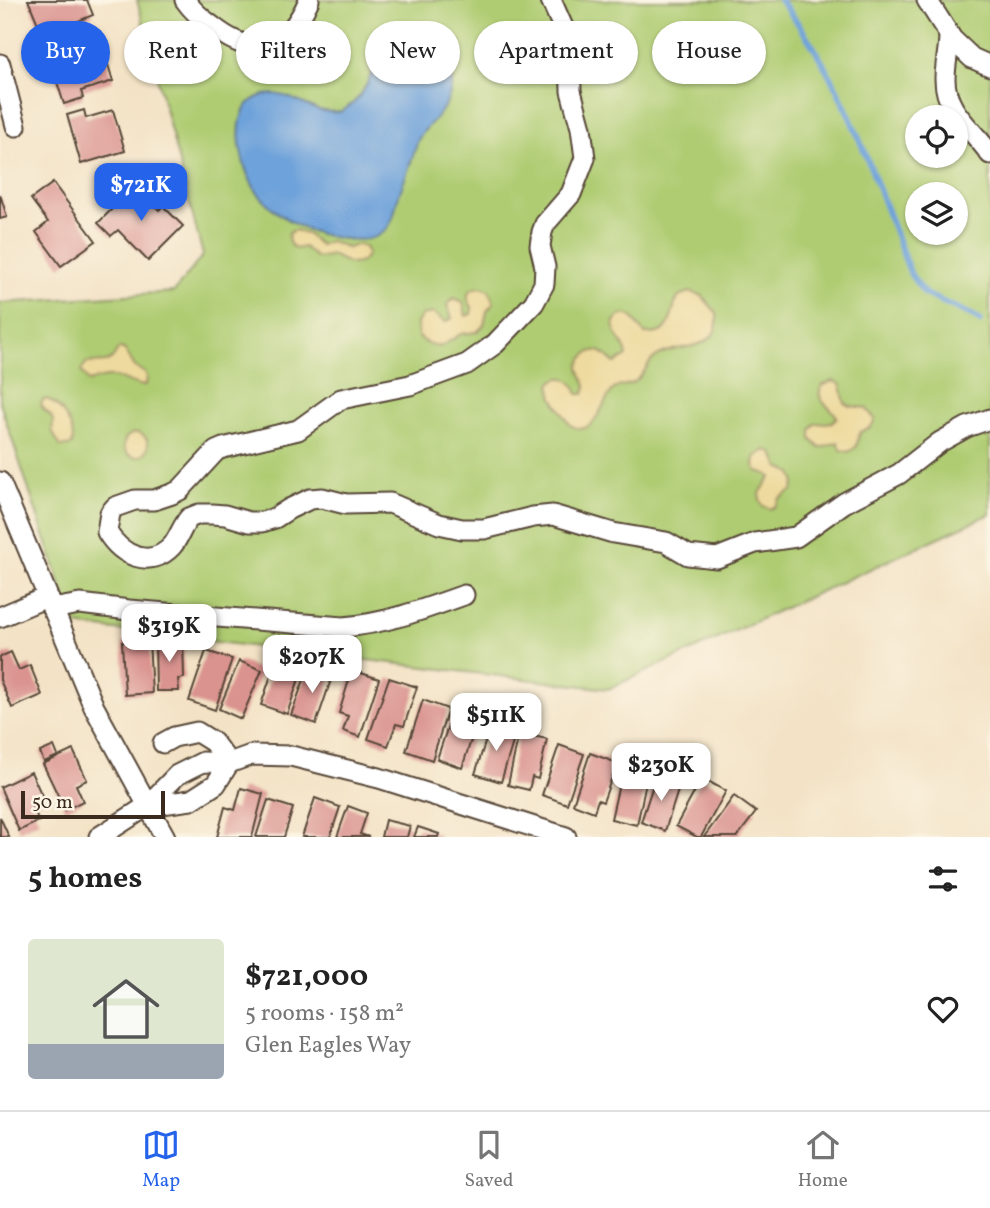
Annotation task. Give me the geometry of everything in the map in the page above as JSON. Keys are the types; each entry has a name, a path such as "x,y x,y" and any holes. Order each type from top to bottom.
{"street":[{"path":"185,0 218,31 247,47 264,47 289,31 298,22 309,0"},
{"path":"551,0 570,49 571,91 581,128 585,158 571,194 545,224 542,232 540,246 545,267 544,284 534,303 495,344 467,364 410,385 341,399 299,430 231,444 216,451 180,490 172,495 154,500 135,500 115,507 110,513 107,532 121,549 131,556 153,558 172,545 189,517 212,514 262,522 275,518 300,503 321,498 346,504 390,503 439,524 462,529 484,529 553,515 613,533 666,542 688,555 717,558 755,543 796,537 844,503 899,474 940,442 967,427 990,419"},
{"path":"927,0 949,35 972,58 990,66"},
{"path":"949,35 945,76 948,100 964,125 990,154"},
{"path":"1,71 16,126"},
{"path":"0,482 94,707 165,837"},
{"path":"0,617 49,603 342,627 364,626 464,595"},
{"path":"163,743 174,737 197,732 214,742 229,763"},
{"path":"99,837 147,806 177,775 204,762 229,763 251,755 291,756 379,778 566,837"},
{"path":"147,806 191,800 216,785 229,763"},
{"path":"193,768 205,791"}],"green space":[{"path":"137,0 990,0 990,514 608,689 74,625 0,403 0,303 174,292 203,255 159,84 222,84 222,21 142,21"}],"sand":[{"path":"295,230 307,234 320,245 330,241 348,248 359,244 365,247 368,254 355,264 332,255 317,258 304,247 296,249 290,244 289,233"},
{"path":"481,287 489,290 494,303 487,311 484,325 477,332 461,334 440,347 426,343 418,336 417,323 422,315 433,313 446,322 452,318 447,305 454,298 463,302 466,316 471,314 468,294"},
{"path":"690,292 701,295 717,313 716,327 711,337 703,343 660,355 651,361 637,380 614,389 609,394 592,423 579,428 570,425 553,398 550,384 559,378 567,379 578,394 584,394 586,386 579,368 586,355 593,351 601,352 615,363 627,356 615,330 616,319 624,315 631,316 645,334 662,331 670,322 679,296"},
{"path":"121,348 135,367 145,373 146,385 111,377 89,382 81,371 86,363 108,361"},
{"path":"832,381 841,386 845,403 866,408 875,419 871,427 860,432 856,447 849,452 841,450 838,442 820,448 811,439 811,430 815,424 832,422 837,417 820,396 822,386"},
{"path":"47,399 58,406 67,418 72,432 72,445 61,447 58,442 52,430 52,418 41,405 43,400"},
{"path":"136,433 147,440 148,445 141,456 136,457 125,450 124,445 131,434"},
{"path":"766,450 773,453 779,467 792,473 795,481 793,490 770,509 763,506 760,498 761,491 771,477 757,471 754,465 755,457"}],"water":[{"path":"367,84 452,84 447,102 418,140 393,217 385,231 369,239 358,240 310,231 279,214 254,188 240,145 242,116 248,104 266,94 289,97 327,112 340,112 350,106"}],"building":[{"path":"28,0 87,0 93,15 78,21 37,21"},
{"path":"58,84 103,84 81,91 83,98 64,104"},
{"path":"84,110 86,118 113,110 125,151 81,164 67,115"},
{"path":"53,183 96,241 61,266 36,232 48,222 31,199"},
{"path":"135,186 159,210 163,206 183,226 148,261 118,230 111,236 98,223"},
{"path":"0,194 7,217 0,219"},
{"path":"183,638 184,678 178,679 179,691 156,691 155,639"},
{"path":"149,640 152,693 125,695 122,642"},
{"path":"206,651 232,659 215,710 189,701"},
{"path":"11,652 19,670 30,665 42,695 12,708 0,680 0,657"},
{"path":"278,655 304,664 287,714 261,705"},
{"path":"239,661 262,670 241,719 219,709"},
{"path":"309,666 333,674 316,724 291,715"},
{"path":"352,670 379,679 360,737 343,731 348,716 339,713"},
{"path":"389,678 417,687 404,726 396,724 388,746 368,739"},
{"path":"423,700 448,709 432,760 406,751"},
{"path":"453,711 478,719 462,768 437,759"},
{"path":"491,724 516,732 501,782 475,774"},
{"path":"519,733 547,739 538,779 532,777 529,790 508,785"},
{"path":"559,745 584,754 567,804 542,795"},
{"path":"54,746 58,756 44,762 40,752"},
{"path":"73,750 87,780 76,785 83,801 65,810 43,764"},
{"path":"590,753 617,763 603,802 598,800 594,812 573,804"},
{"path":"623,767 648,773 637,825 611,819"},
{"path":"31,772 44,800 32,806 39,821 19,831 0,787"},
{"path":"656,776 680,784 665,831 641,822"},
{"path":"702,778 726,791 701,837 697,837 676,826"},
{"path":"241,788 263,794 252,837 217,837 225,807 235,810"},
{"path":"734,796 756,812 737,837 704,837"},
{"path":"315,798 340,807 330,837 302,837"},
{"path":"268,800 293,808 284,837 256,837"},
{"path":"348,806 367,813 360,834 369,837 337,837"},
{"path":"0,817 9,837 0,837"},
{"path":"385,820 410,826 407,837 381,837"},
{"path":"418,827 439,834 438,837 414,837"}],"waterway":[{"path":"780,0 803,30 841,97 911,275 925,294 980,321"}]}
